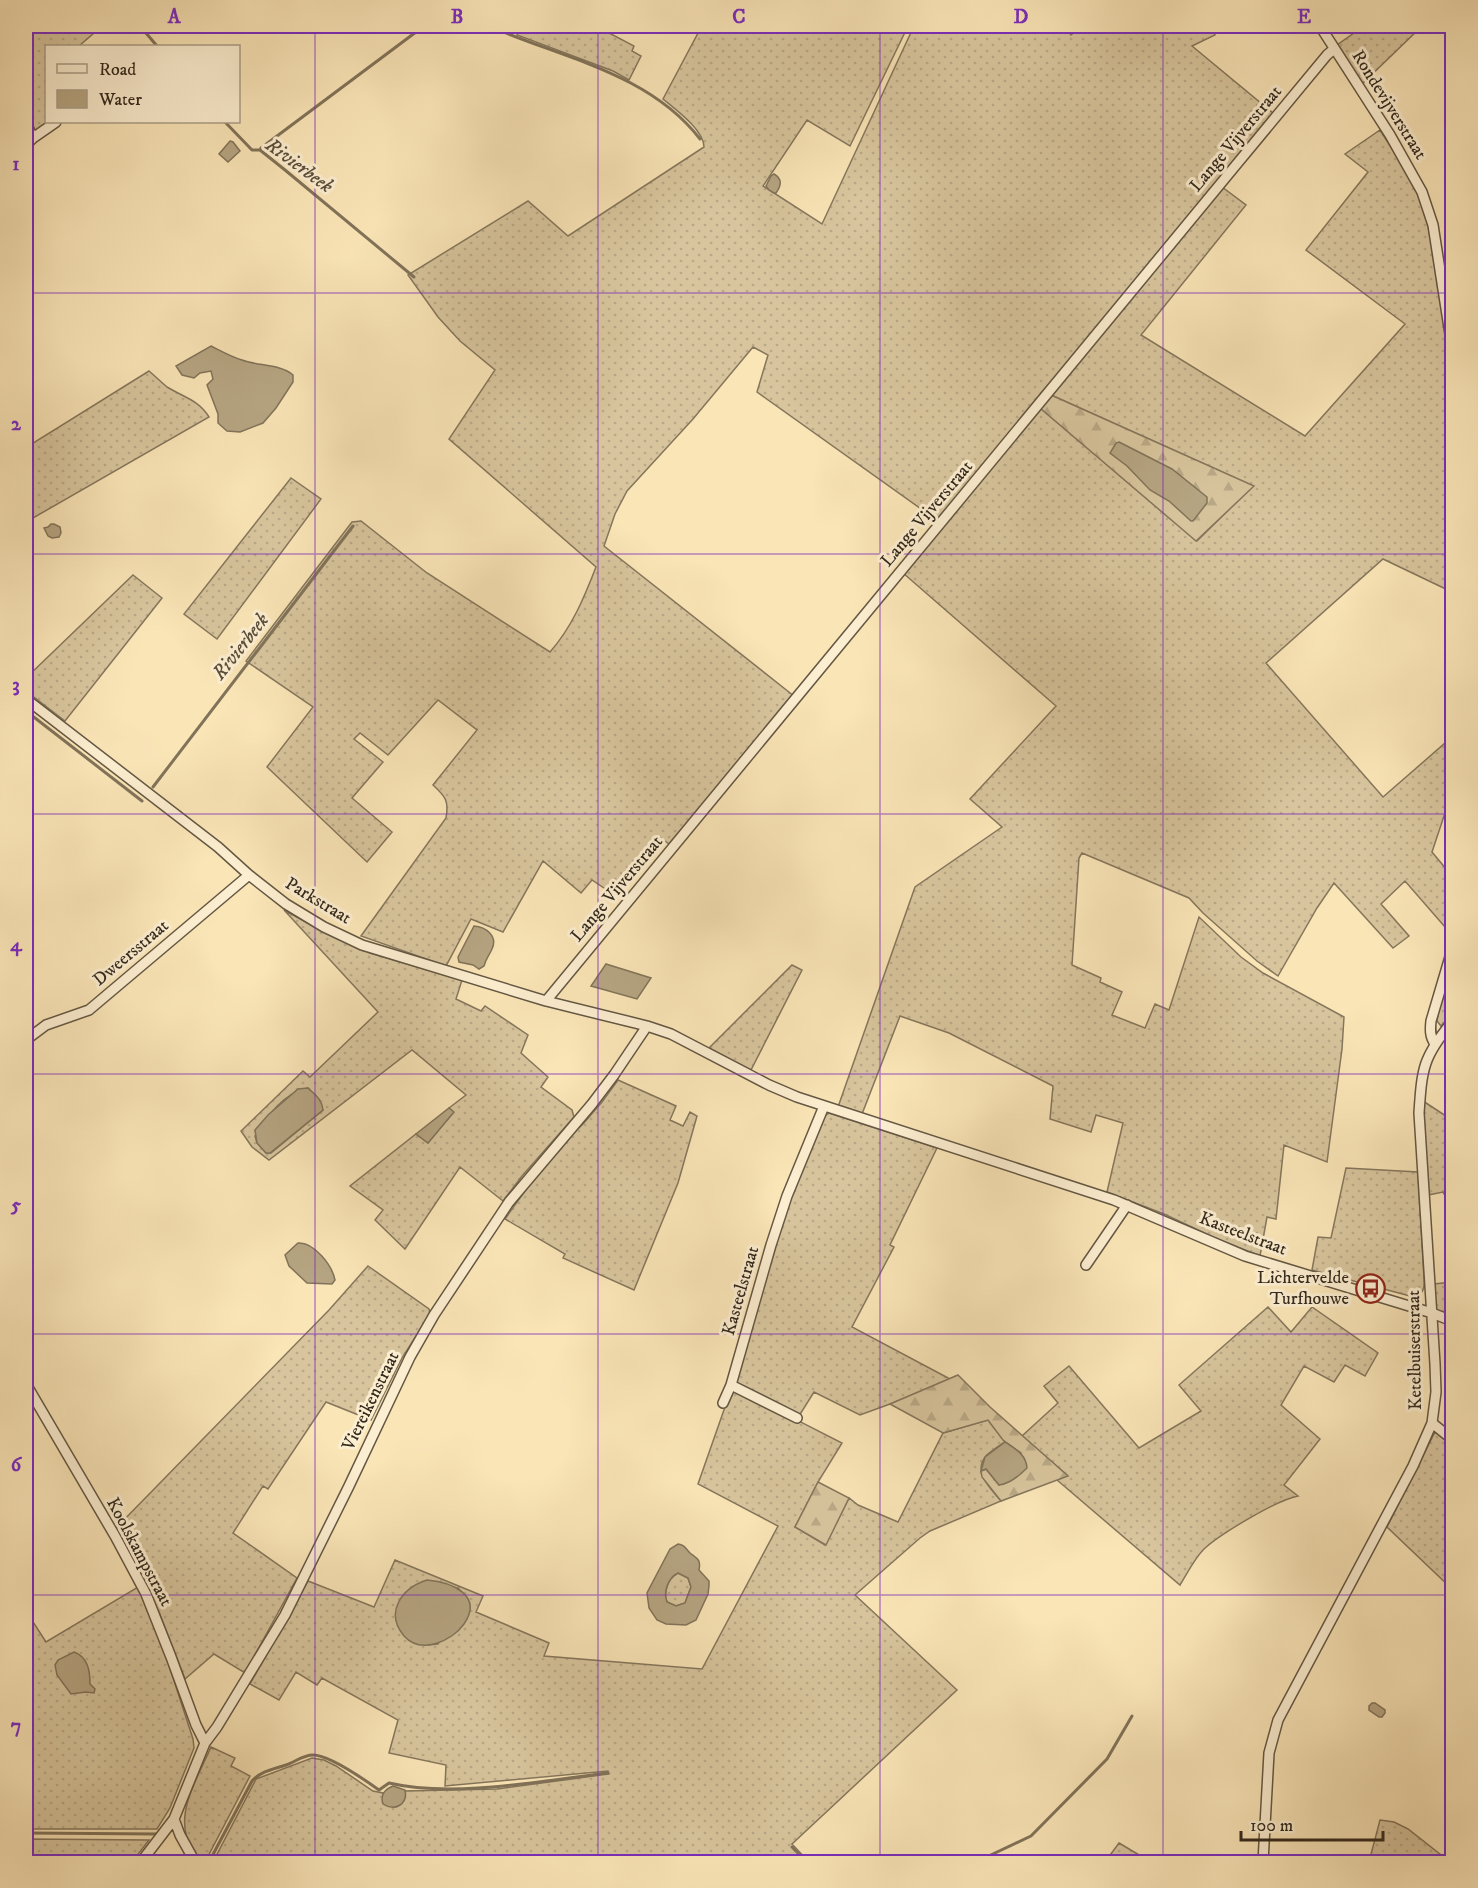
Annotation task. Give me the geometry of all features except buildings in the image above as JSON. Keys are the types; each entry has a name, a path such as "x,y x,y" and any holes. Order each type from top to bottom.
{"street":[{"name":"Rondevijverstraat","path":"1320,26 1390,135 1422,192 1433,225 1452,347"},
{"name":"Lange Vijverstraat","path":"546,1001 1266,128 1334,49"},
{"path":"26,123 29,142 55,123"},
{"name":"Parkstraat","path":"26,699 218,847 286,904 324,927 362,945 546,1001 647,1026"},
{"name":"Dweersstraat","path":"26,1040 45,1025 89,1010 249,875"},
{"name":"Ketelbuiserstraat","path":"1263,1863 1269,1753 1278,1720 1413,1466 1432,1423 1436,1392 1419,1113 1421,1077 1428,1054 1435,1044 1430,1032 1431,1021 1452,950"},
{"path":"1435,1044 1452,1022"},
{"name":"Kasteelstraat","path":"647,1026 671,1034 769,1085 824,1106 1127,1205 1245,1256 1452,1321"},
{"name":"Viereikenstraat","path":"141,1863 174,1819 206,1743 285,1615 410,1357 434,1316 509,1202 592,1104 647,1026"},
{"name":"Kasteelstraat","path":"723,1403 731,1384 784,1206 824,1106"},
{"path":"1086,1265 1127,1205"},
{"name":"Koolskampstraat","path":"26,1384 115,1536 146,1594 196,1725 206,1743"},
{"path":"731,1384 797,1418"},
{"path":"1432,1423 1452,1439"},
{"path":"174,1819 195,1863"}],"green space":[{"path":"26,26 102,26 80,45 45,45 47,123 35,132 26,113"},
{"path":"523,26 596,26 634,46 632,51 641,56 629,80 613,71 517,35"},
{"path":"686,26 908,26 850,146 807,120 763,186 822,224 914,26 1063,26 1071,35 1082,26 1211,26 1215,35 1192,46 1273,113 938,521 757,392 768,355 753,347 693,419 627,491 615,514 604,546 794,696 669,844 657,835 610,892 592,880 581,893 543,861 503,932 471,919 446,966 361,936 446,818 445,800 433,785 477,730 438,700 388,755 360,733 354,739 383,762 352,798 392,832 367,862 267,767 313,707 246,661 352,522 361,521 427,573 550,652 565,633 596,567 449,439 495,370 460,341 438,317 408,275 528,201 568,236 704,147 703,140 694,127 663,99 698,33"},
{"path":"1364,26 1422,26 1362,84 1337,45"},
{"path":"1380,130 1411,178 1425,210 1441,291 1452,369 1452,592 1383,559 1266,663 1383,797 1452,737 1452,792 1432,852 1452,876 1452,935 1405,881 1381,904 1409,936 1393,948 1334,883 1278,976 1257,961 1189,898 1082,853 1079,858 1072,965 1101,978 1100,982 1122,992 1112,1015 1145,1028 1155,1004 1169,1010 1199,917 1241,957 1263,973 1344,1017 1327,1162 1284,1145 1276,1219 1267,1217 1260,1256 1107,1192 1123,1123 1096,1115 1091,1132 1050,1119 1053,1086 949,1033 900,1016 862,1114 838,1107 915,887 1002,827 970,799 1056,706 903,573 1040,408 1197,541 1253,486 1051,395 1222,187 1246,205 1141,335 1305,436 1405,324 1306,250 1368,172 1345,154"},
{"path":"149,371 167,387 196,403 209,417 26,522 26,445 27,447"},
{"path":"1051,395 1254,486 1196,541 1040,408"},
{"path":"291,478 321,499 217,639 184,614"},
{"path":"133,575 162,598 65,721 26,691 26,678"},
{"path":"284,910 370,953 462,980 456,999 481,1011 485,1006 528,1035 521,1053 548,1077 541,1087 572,1110 574,1117 503,1201 460,1167 405,1249 375,1220 383,1210 350,1186 416,1134 428,1143 453,1112 449,1108 466,1095 412,1050 269,1160 252,1147 241,1131 303,1071 310,1077 378,1012","holes":["308,1088 323,1110 271,1153 266,1153 257,1143 255,1136 271,1114 284,1100 299,1090"]},
{"path":"792,965 802,970 751,1070 709,1048"},
{"path":"1452,968 1452,1014 1441,1026 1437,1021 1438,1014"},
{"path":"618,1080 676,1106 670,1120 683,1126 690,1112 697,1116 678,1183 634,1290 563,1258 565,1254 505,1219 530,1184 567,1139 602,1102"},
{"path":"1423,1101 1452,1120 1452,1191 1446,1198 1443,1192 1428,1195"},
{"path":"829,1113 937,1148 890,1245 894,1247 852,1327 950,1379 860,1415 814,1392 799,1416 736,1384 735,1378 788,1203 824,1116"},
{"path":"1346,1168 1418,1172 1424,1282 1420,1293 1410,1296 1312,1270 1318,1237 1331,1238"},
{"path":"368,1266 429,1309 430,1314 402,1358 371,1420 326,1402 268,1489 263,1486 233,1533 297,1578 245,1673 214,1654 185,1679 159,1612 115,1529 329,1310"},
{"path":"1452,1282 1452,1317 1435,1310 1434,1284"},
{"path":"1268,1307 1291,1332 1312,1307 1378,1353 1365,1376 1345,1365 1334,1382 1304,1366 1281,1405 1320,1439 1284,1485 1298,1496 1263,1511 1204,1549 1180,1585 1057,1480 1067,1475 1022,1436 1058,1403 1044,1386 1069,1366 1139,1448 1201,1411 1179,1385"},
{"path":"958,1375 990,1407 1068,1476 1001,1501 982,1477 981,1471 986,1469 999,1485 1021,1453 1003,1440 988,1420 943,1433 890,1404"},
{"path":"732,1387 842,1443 818,1482 795,1527 825,1545 849,1498 858,1505 898,1522 943,1433 988,1420 1005,1442 986,1456 981,1468 984,1480 1001,1501 930,1531 855,1595 957,1690 792,1844 809,1862 213,1862 256,1779 312,1758 324,1760 336,1766 373,1791 383,1793 384,1799 405,1791 497,1789 609,1774 608,1771 445,1786 446,1765 389,1753 398,1720 322,1678 317,1685 296,1672 279,1700 250,1684 308,1581 374,1607 395,1560 483,1596 476,1612 549,1643 544,1656 702,1669 778,1526 698,1484","holes":["458,1588 467,1598 438,1644 428,1645 412,1641"]},
{"path":"1435,1432 1442,1435 1452,1445 1452,1589 1387,1527"},
{"path":"818,1482 849,1498 826,1545 795,1527"},
{"path":"678,1573 688,1578 691,1587 685,1603 676,1606 667,1602 666,1590 669,1582"},
{"path":"138,1587 166,1656 193,1739 194,1748 170,1808 157,1829 26,1829 26,1611 46,1642"},
{"path":"211,1747 235,1758 231,1766 250,1776 205,1862 201,1862 187,1838 185,1815 191,1791"},
{"path":"1380,1820 1394,1822 1408,1829 1450,1862 1369,1862"},
{"path":"26,1839 149,1840 132,1862 26,1862"},
{"path":"1119,1843 1151,1862 1105,1862"}],"water":[{"path":"230,141 240,151 228,162 219,154"},
{"path":"774,174 779,178 780,183 776,193 766,186"},
{"path":"211,346 238,359 276,367 293,375 293,382 263,423 240,432 227,431 218,423 218,414 207,385 213,379 211,371 200,373 194,378 182,375 176,366"},
{"path":"1119,442 1172,469 1207,497 1207,503 1193,521 1169,501 1150,490 1127,466 1110,453"},
{"path":"51,524 60,527 59,537 48,536 44,528"},
{"path":"474,926 487,930 493,940 492,949 484,966 479,969 459,962 458,957"},
{"path":"606,964 651,978 637,999 591,986"},
{"path":"308,1088 320,1100 323,1110 270,1153 266,1153 257,1143 255,1130 268,1115 298,1089"},
{"path":"449,1108 454,1112 428,1143 416,1134"},
{"path":"298,1243 310,1246 326,1261 335,1280 332,1284 307,1283 289,1266 285,1255"},
{"path":"1005,1442 1022,1455 1027,1468 1018,1477 999,1485 986,1469 981,1471 985,1457"},
{"path":"678,1544 684,1546 698,1560 699,1570 709,1581 708,1594 696,1620 686,1625 666,1624 657,1620 649,1608 647,1593 670,1549","holes":["678,1573 688,1578 691,1587 685,1603 676,1606 667,1602 666,1590 672,1578"]},
{"path":"427,1580 455,1587 462,1592 470,1605 469,1614 464,1624 452,1636 436,1644 419,1645 404,1636 398,1627 396,1610 403,1595"},
{"path":"74,1652 82,1657 87,1665 90,1684 95,1689 94,1693 71,1694 57,1675 55,1665 58,1660"},
{"path":"1372,1703 1385,1710 1382,1717 1369,1710"},
{"path":"393,1786 405,1790 403,1803 396,1807 383,1804 382,1798"}],"waterway":[{"name":"Rivierbeek","path":"140,26 156,45"},
{"path":"261,148 424,26"},
{"path":"489,26 574,58 630,83 656,98 700,139"},
{"name":"Rivierbeek","path":"226,123 252,150 260,150 414,277"},
{"name":"Rivierbeek","path":"153,787 353,526"},
{"name":"Rivierbeek","path":"26,711 142,801"},
{"path":"976,1862 1031,1836 1107,1759 1132,1716"},
{"path":"209,1862 252,1781 264,1773 309,1755 320,1756 338,1763 379,1790 389,1783 414,1787 469,1789 607,1773"},
{"path":"26,1833 159,1834"},
{"path":"792,1847 807,1862"}],"place":[{"name":"Lichtervelde Turfhouwe","path":"1370,1288"}]}
